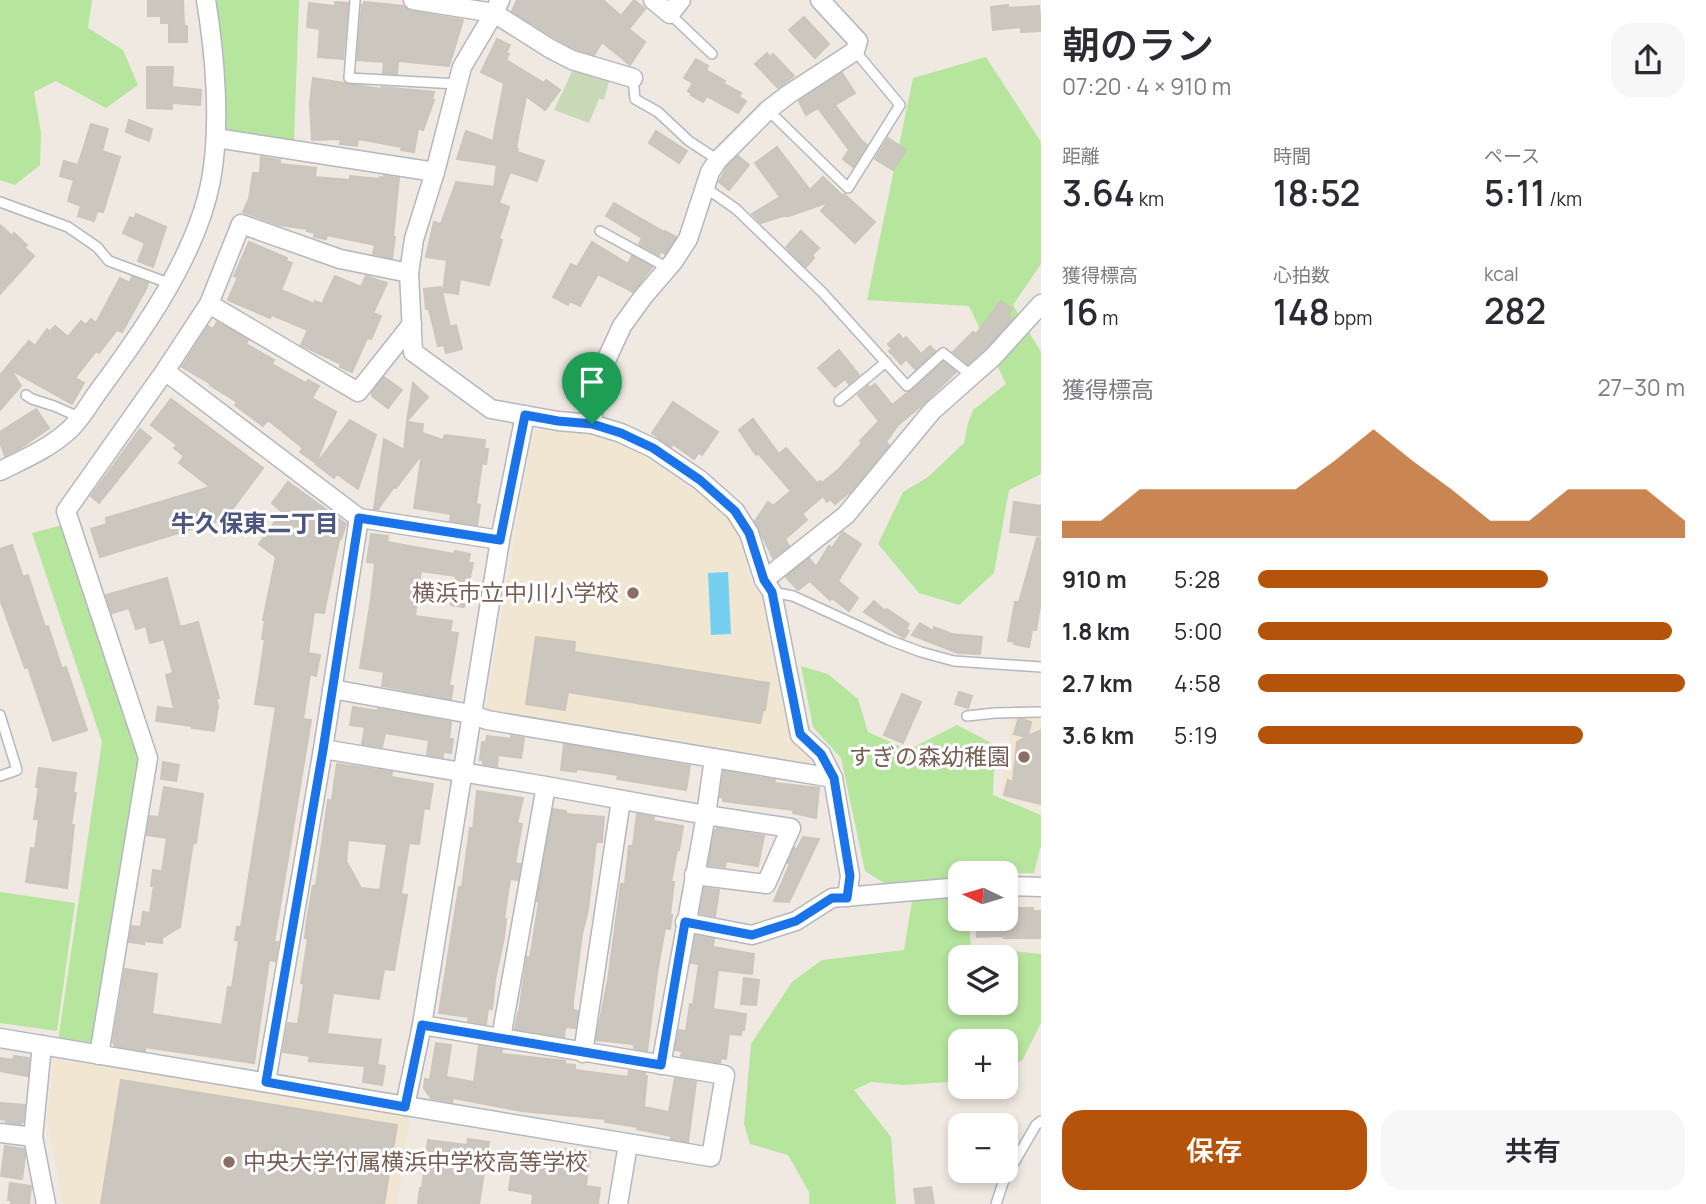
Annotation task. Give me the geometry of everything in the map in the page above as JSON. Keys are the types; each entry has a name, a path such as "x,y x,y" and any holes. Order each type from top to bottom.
{"street":[{"path":"0,471 38,452 70,430 118,365 171,284 201,219 211,179 216,138 213,39 206,0"},
{"path":"413,0 497,7 549,48 572,60 633,78"},
{"path":"653,0 676,7"},
{"path":"592,424 597,380 622,326 688,239 710,172 718,160 768,110 855,51 858,41 820,0"},
{"path":"497,7 462,67 435,172 414,239 409,273 413,352 491,409 592,424 621,433 653,448 700,480 735,511 749,533 768,586 800,734 821,754 834,778 850,876 847,898"},
{"path":"216,138 435,172"},
{"path":"99,1055 148,758 66,512 209,304 242,224 340,259 409,273"},
{"path":"209,304 358,392 412,324"},
{"path":"768,586 846,515 932,411 993,357 1041,304"},
{"path":"165,370 359,518 500,540"},
{"path":"405,1107 422,1025 500,540 525,415"},
{"path":"266,1082 323,750 359,518"},
{"path":"332,689 471,714 487,720 834,778"},
{"path":"323,750 791,828 766,884 694,875"},
{"path":"661,1065 714,758"},
{"path":"501,1038 546,786"},
{"path":"583,1053 621,800"},
{"path":"1018,886 1041,887"},
{"path":"685,922 752,935 796,921 832,898 948,888"},
{"path":"0,1038 711,1157 725,1075 422,1025"},
{"path":"42,1045 33,1137 46,1204"},
{"path":"0,1133 33,1137"},
{"path":"618,1204 628,1144"}],"lane":[{"path":"355,0 349,78 457,84"},
{"path":"676,7 712,54"},
{"path":"768,110 848,188 900,105 855,51"},
{"path":"633,78 635,100 658,112 689,141 718,160"},
{"path":"705,188 736,209 823,293 907,386 943,354 972,376"},
{"path":"0,202 68,227 97,247 109,261 171,284"},
{"path":"600,231 668,268"},
{"path":"839,401 886,362"},
{"path":"26,395 79,417"},
{"path":"768,586 921,652 954,661 1041,667"},
{"path":"967,716 1041,712"},
{"path":"0,715 17,771 0,776"},
{"path":"996,1204 1004,1180 1036,1125 1041,1121"}],"shaded area":[{"name":"横浜市立中川小学校","path":"539,429 588,433 627,445 700,494 733,522 741,539 750,579 770,607 812,756 822,772 485,714 532,433"},
{"name":"すぎの森幼稚園","path":"1041,715 1041,807 1000,797 1013,716"},
{"name":"中央大学付属横浜中学校高等学校","path":"54,1059 236,1083 410,1115 397,1204 63,1204 47,1120"}],"green space":[{"path":"0,0 92,0 88,28 123,50 138,85 106,108 56,81 34,92 41,133 40,165 15,185 0,180"},
{"path":"214,0 299,0 294,141 220,129"},
{"path":"986,57 1041,142 1041,264 1013,305 1041,352 1041,474 1009,490 994,573 959,605 919,593 878,544 903,492 928,477 964,443 973,410 1006,384 969,306 867,300 913,78"},
{"path":"575,65 611,74 604,100 599,99 589,123 554,110"},
{"path":"66,524 139,761 97,1049 58,1041 102,742 32,533"},
{"path":"801,666 828,674 858,699 868,732 908,750 957,725 995,745 993,795 1041,815 1041,845 1034,873 1018,873 1018,861 948,861 948,931 970,931 971,945 948,945 948,1015 1018,1015 1018,952 1041,954 1041,1023 1023,1059 1018,1063 1018,1029 948,1029 948,1082 904,1085 871,1082 854,1090 891,1137 896,1204 809,1204 809,1192 788,1155 750,1144 744,1124 751,1044 792,982 822,960 904,950 912,901 865,871 841,758 813,727"},
{"path":"0,892 75,903 57,1031 0,1023"}],"water":[{"path":"728,572 731,634 711,635 708,573"}],"building":[{"path":"148,0 183,0 187,42 169,42 169,23 161,23 161,16 148,16"},
{"path":"517,0 603,0 621,16 634,0 645,9 629,29 645,42 630,65 602,42 594,55 555,38 512,11"},
{"path":"335,2 348,3 343,59 318,57 320,29 307,27 309,3 335,6"},
{"path":"364,2 404,6 411,11 463,20 449,66 398,61 397,74 383,73 384,62 357,60"},
{"path":"1008,5 1008,8 1039,6 1041,31 1021,32 1021,27 993,30 991,7"},
{"path":"804,17 829,44 815,58 789,30"},
{"path":"497,39 510,45 506,60 560,90 545,110 526,96 517,152 544,161 537,181 510,172 499,203 509,207 489,285 460,279 458,294 443,292 447,260 426,257 434,222 441,224 456,182 494,187 497,165 457,159 466,131 493,141 504,83 481,72"},
{"path":"767,53 770,57 773,54 794,76 778,88 755,64"},
{"path":"696,59 708,66 706,70 725,81 723,83 741,93 739,97 746,101 738,113 707,96 703,102 691,95 688,91 693,83 684,78"},
{"path":"147,67 173,67 172,87 201,90 200,105 172,103 172,109 147,108"},
{"path":"842,73 855,93 835,105 867,145 853,167 843,159 849,150 818,108 806,115 799,101"},
{"path":"313,78 381,89 434,92 434,100 423,130 418,128 414,152 401,150 402,147 358,139 357,146 340,144 341,139 312,140 310,103"},
{"path":"129,120 152,129 149,141 126,132"},
{"path":"91,124 108,129 102,151 120,157 103,212 97,211 94,221 78,216 81,206 68,201 74,180 60,176 64,161 78,165"},
{"path":"656,131 687,151 679,163 649,143"},
{"path":"888,138 906,150 893,170 875,159"},
{"path":"777,147 810,190 823,177 875,222 855,243 821,211 829,202 761,223 752,214 780,197 755,163"},
{"path":"738,156 749,165 729,190 719,182 727,167"},
{"path":"261,157 280,160 280,164 316,168 315,177 350,180 350,176 399,178 392,258 373,254 375,245 327,235 326,239 314,237 315,233 307,231 308,229 279,225 243,212 249,199 253,173 260,173"},
{"path":"614,203 676,237 665,254 661,251 659,255 639,244 642,238 606,216"},
{"path":"136,214 166,227 153,267 138,261 145,243 123,233 130,217 134,219"},
{"path":"0,225 12,236 14,233 34,256 0,294"},
{"path":"801,231 819,248 806,267 786,247"},
{"path":"249,242 287,258 286,261 292,263 281,290 314,304 315,301 322,304 335,276 361,287 366,276 387,283 373,313 381,316 371,339 367,338 352,372 301,345 308,330 272,315 270,318 228,300 238,277 234,276"},
{"path":"592,242 628,264 632,256 652,267 633,292 598,274 580,306 570,301 568,305 553,297 571,264 577,267"},
{"path":"132,277 148,283 146,289 122,332 117,330 75,378 84,383 72,404 11,370 21,386 0,410 0,375 29,341 35,346 47,329 50,332 55,326 68,337 81,321 86,325 91,319 96,323 120,278 130,283"},
{"path":"441,287 450,327 456,325 462,349 446,353 444,345 438,346 429,309 426,309 424,289"},
{"path":"1001,301 1012,309 1007,316 1012,319 968,364 953,352 973,332 976,334"},
{"path":"217,322 248,340 246,344 274,360 272,364 306,383 308,380 319,386 312,398 336,412 316,463 300,452 303,448 268,420 263,426 235,405 237,402 182,367 208,326 213,329"},
{"path":"899,334 903,340 906,337 921,354 930,346 935,351 915,369 906,359 901,364 889,351 892,349 888,344"},
{"path":"839,350 859,375 849,384 845,379 835,387 818,368"},
{"path":"943,362 956,372 898,425 886,442 889,445 850,492 835,504 830,499 827,502 823,496 802,514 807,520 785,539 789,546 773,558 755,521 768,502 773,506 791,491 758,453 756,455 739,430 753,419 779,454 786,448 817,483 822,483 840,468 879,421 858,395 868,386 870,388 875,384 892,405 912,391"},
{"path":"384,377 402,390 388,408 372,396 372,392"},
{"path":"413,383 428,397 407,421"},
{"path":"171,399 263,468 225,519 100,557 91,529 107,524 106,518 210,487 179,463 184,456 174,448 177,445 151,425"},
{"path":"673,402 718,432 702,455 699,452 694,459 652,433"},
{"path":"36,409 49,428 5,456 0,432"},
{"path":"350,420 376,435 358,489 337,474 334,478 316,464"},
{"path":"407,422 423,424 422,433 443,440 445,435 485,440 484,449 488,449 486,464 482,463 476,504 480,505 477,525 450,521 451,514 414,508 422,454 378,509 374,509 384,439 404,450"},
{"path":"140,429 151,438 99,503 91,496"},
{"path":"288,482 346,524 339,540 324,613 314,612 308,653 320,655 316,676 310,674 303,719 311,720 274,942 278,942 275,961 269,960 254,1063 145,1047 145,1051 115,1046 113,1042 125,969 157,974 152,1014 222,1025 228,987 232,988 239,941 235,940 237,927 241,927 276,707 255,704 265,639 262,639 263,620 276,557 259,544 282,512 272,503"},
{"path":"1014,502 1041,506 1041,536 1010,532"},
{"path":"843,532 861,544 838,581 858,598 849,611 832,598 830,600 810,581 798,590 786,577 809,558 816,567 829,546 832,548"},
{"path":"371,534 388,536 387,542 454,554 455,551 470,554 468,563 473,563 464,607 451,605 456,576 421,571 415,616 452,621 450,632 458,633 449,686 453,686 451,699 382,686 384,672 360,668 375,563 367,562"},
{"path":"1037,538 1041,539 1041,601 1036,630 1032,630 1029,647 1008,641 1015,602 1019,602"},
{"path":"12,545 23,577 28,575 62,669 66,667 87,730 53,741 28,667 25,668 0,599 0,549"},
{"path":"167,578 180,627 198,622 219,698 216,699 218,706 214,731 156,721 158,707 174,709 166,675 173,673 164,639 150,643 146,626 136,629 129,608 112,613 106,595"},
{"path":"874,601 885,611 887,609 909,624 906,629 909,631 904,638 864,612"},
{"path":"920,623 933,631 934,627 952,634 982,637 980,654 958,653 912,635"},
{"path":"536,637 575,642 574,652 769,683 765,710 763,709 760,723 568,692 565,710 526,704"},
{"path":"959,692 972,696 968,708 955,704"},
{"path":"902,694 921,702 903,743 884,735"},
{"path":"353,707 451,722 451,753 443,752 443,757 427,755 429,740 385,733 382,747 362,744 365,727 350,725"},
{"name":"すぎの森幼稚園","path":"1018,720 1031,722 1028,736 1041,730 1041,804 1004,795 1008,780 1013,782 1017,742 1026,737 1014,734"},
{"path":"487,736 524,738 521,758 498,755 497,766 483,764 483,760 480,760 482,742 486,742"},
{"path":"564,744 690,766 686,790 617,779 618,775 577,769 576,772 561,770"},
{"path":"163,762 179,765 176,781 161,779"},
{"path":"337,764 392,772 391,777 433,784 429,809 424,808 419,844 409,843 401,894 407,895 394,970 384,969 379,999 333,993 327,1034 381,1040 377,1065 385,1066 382,1085 363,1082 365,1066 309,1061 310,1056 283,1052 288,1023 298,1024 308,939 305,938 307,920 313,886 316,886 328,800 332,800","holes":["348,840 387,844 380,890 361,888 346,861"]},
{"path":"39,768 76,773 67,888 26,882 31,848 35,849 39,819 34,819"},
{"path":"724,771 775,780 774,783 819,788 816,818 793,813 794,810 723,801 723,797 720,797"},
{"path":"164,787 203,794 180,927 162,938 162,943 129,942 132,926 141,927 143,912 150,913 154,886 151,886 153,870 162,871 167,838 147,835 150,816 159,817"},
{"path":"477,791 523,798 517,823 522,824 515,863 521,864 518,880 510,879 504,937 492,1009 488,1008 486,1024 468,1021 469,1017 439,1013 459,887 462,887 470,828 473,829"},
{"path":"553,809 566,811 566,814 604,817 602,842 596,842 588,910 582,934 573,1001 573,1010 578,1011 575,1028 565,1027 564,1037 515,1029 527,957 530,958"},
{"path":"637,814 654,817 653,821 683,826 671,882 674,882 670,929 665,928 647,1051 634,1048 634,1044 596,1040 608,980 621,884 625,884 629,846 633,846"},
{"path":"717,828 764,836 758,866 726,861 725,867 708,865"},
{"path":"803,837 819,839 789,902 774,901 794,848 797,849"},
{"path":"704,888 719,890 715,916 700,913"},
{"path":"1018,908 1040,911 1041,938 977,937 977,931 1018,931"},
{"path":"696,936 714,939 713,947 754,954 752,974 718,970 713,1009 746,1014 744,1030 742,1029 741,1035 729,1034 726,1059 721,1058 720,1063 681,1056 682,1051 675,1050 679,1030 686,1031 690,1004 693,1005 699,964 691,963"},
{"path":"744,978 759,980 756,1005 741,1004"},
{"path":"436,1043 451,1045 446,1077 474,1082 479,1046 502,1050 501,1054 565,1061 565,1064 575,1065 575,1070 628,1077 629,1071 645,1073 644,1107 669,1112 675,1078 696,1082 688,1142 637,1129 638,1127 605,1122 605,1119 522,1111 453,1098 452,1102 431,1098 424,1088 425,1079 430,1080"},
{"path":"14,1056 29,1058 28,1076 0,1071 0,1058 13,1060"},
{"name":"中央大学付属横浜中学校高等学校","path":"121,1080 397,1125 384,1204 101,1204"},
{"path":"0,1103 25,1105 23,1122 21,1124 0,1119"},
{"path":"468,1139 489,1142 479,1204 418,1204 428,1140 467,1145"},
{"path":"5,1146 24,1149 22,1179 1,1176"},
{"path":"563,1149 590,1152 586,1186 600,1188 598,1204 532,1204 533,1194 509,1190 514,1154 562,1161"},
{"path":"10,1183 31,1186 29,1204 11,1204 11,1200 8,1200"},
{"path":"931,1187 934,1204 916,1204 914,1189"}],"place":[{"name":"横浜市立中川小学校","path":"633,593"},
{"name":"すぎの森幼稚園","path":"1024,757"},
{"name":"中央大学付属横浜中学校高等学校","path":"229,1162"}],"district":[{"name":"牛久保東二丁目","path":"255,524"}],"route":[{"path":"525,415 592,424 621,433 653,448 700,480 735,511 749,533 764,580 772,592 800,734 821,754 834,778 850,876 847,898 832,898 796,921 752,935 685,922 661,1065 422,1025 405,1107 266,1082 323,750 359,518 500,540 525,415"}]}
